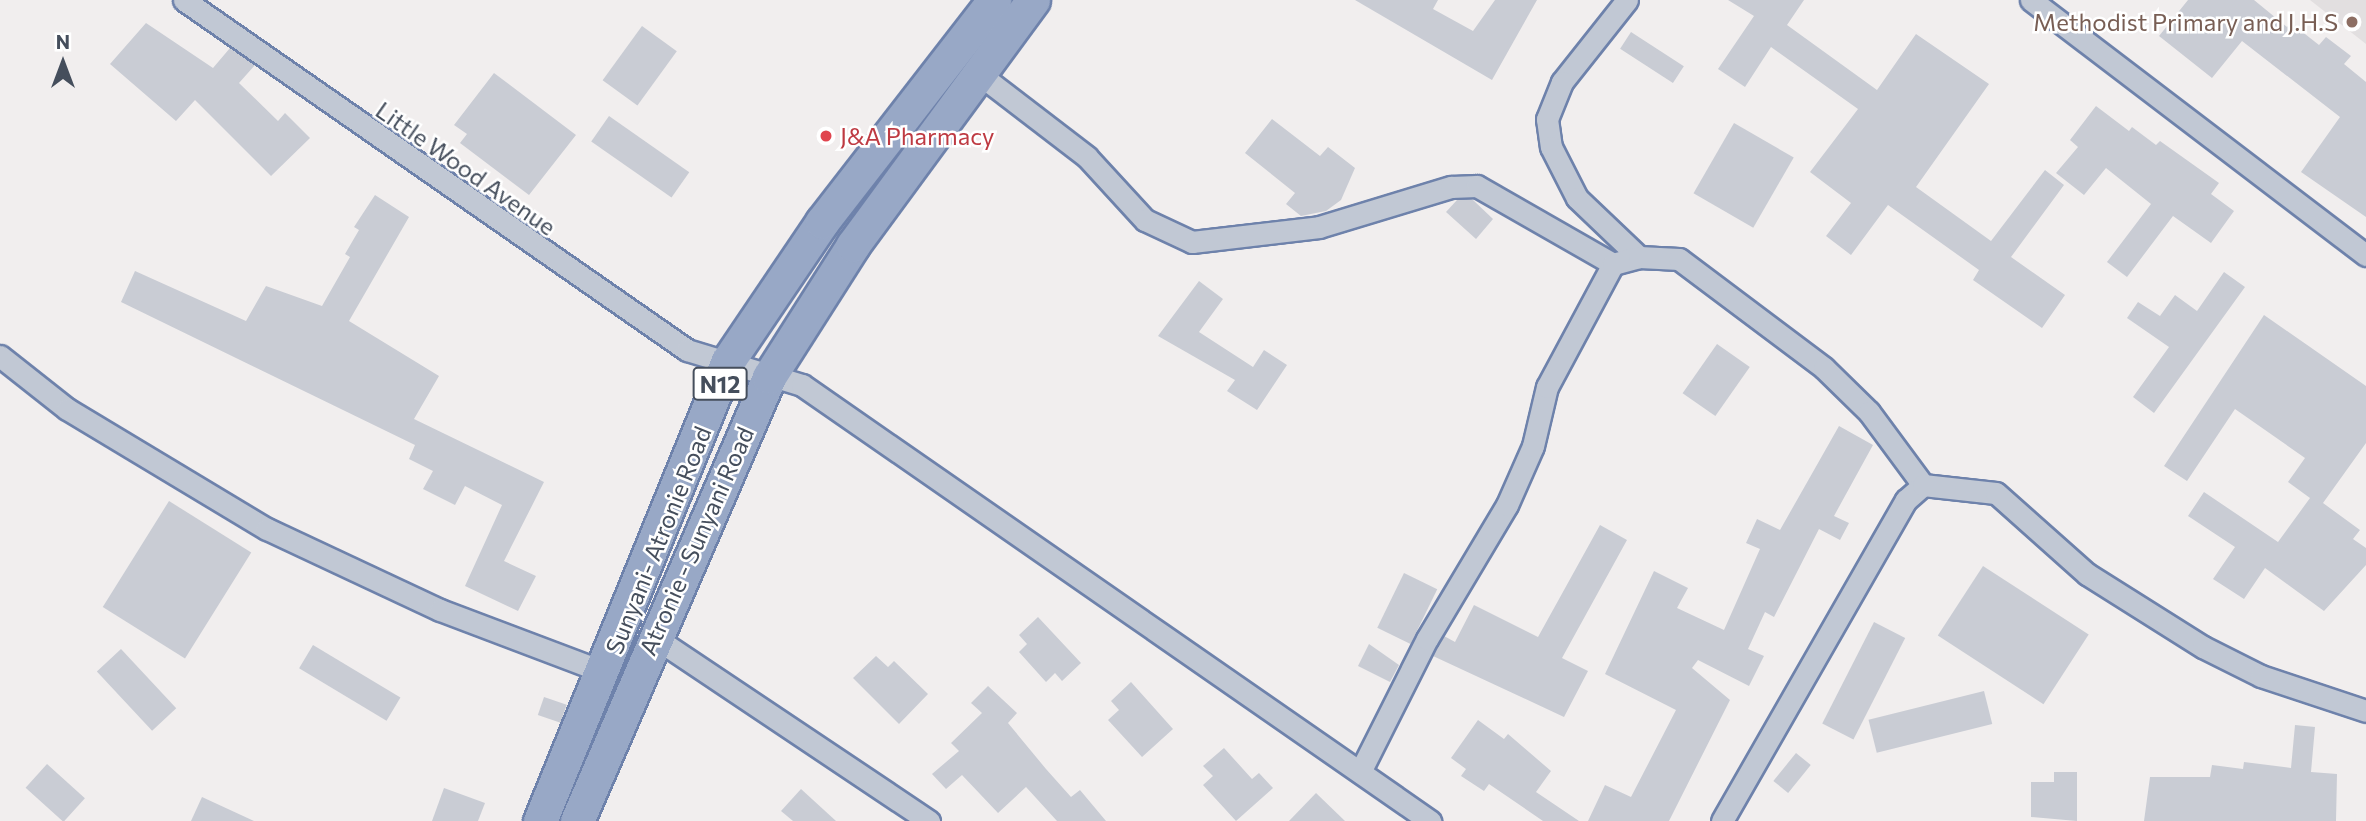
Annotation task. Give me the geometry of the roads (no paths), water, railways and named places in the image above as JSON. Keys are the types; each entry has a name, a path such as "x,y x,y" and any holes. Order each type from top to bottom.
{"highway":[{"name":"Sunyani- Atronie Road","path":"540,821 604,672 728,361 822,222 994,0"},
{"name":"Atronie - Sunyani Road","path":"577,821 768,377 853,245 1032,0"}],"street":[{"name":"Little Wood Avenue","path":"184,0 687,350 728,361 768,377 802,385 1430,821"},
{"path":"1627,0 1562,82 1547,119 1551,147 1577,198 1639,257"},
{"path":"2031,0 2366,255"},
{"path":"979,74 1087,157 1145,220 1192,242 1319,227 1451,187 1477,186 1613,264 1639,257 1679,259 1799,346 1869,412 1923,485 1996,493 2087,574 2203,646 2261,676 2366,711"},
{"path":"1360,772 1427,639 1507,505 1533,446 1547,387 1613,264"},
{"path":"0,356 67,409 267,529 440,610 604,672"},
{"path":"1722,821 1906,500 1923,485"},
{"path":"654,637 929,821"}],"place":[{"name":"Methodist Primary and J.H.S","path":"2352,22"},
{"name":"J&A Pharmacy","path":"826,136"}]}
